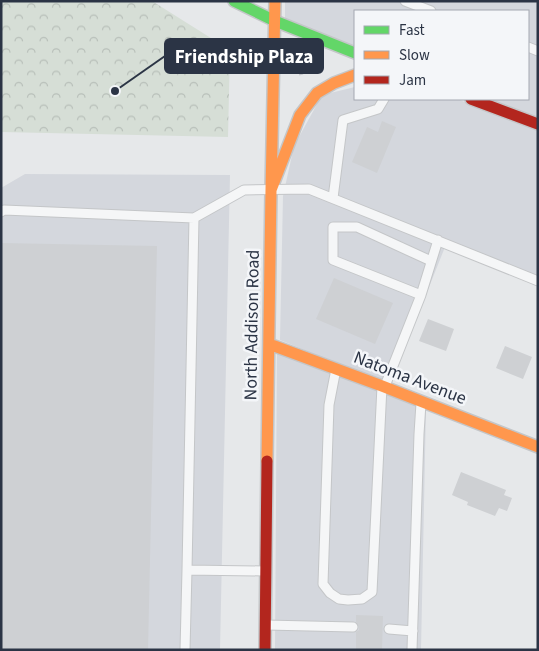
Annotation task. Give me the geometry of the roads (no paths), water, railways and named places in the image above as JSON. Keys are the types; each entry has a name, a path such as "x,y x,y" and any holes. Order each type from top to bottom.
{"street":[{"path":"234,1 354,53"},
{"name":"North Addison Road","path":"265,650 275,1"},
{"path":"271,190 300,115 317,93 334,83 354,75"},
{"path":"474,100 538,124"},
{"name":"Natoma Avenue","path":"269,344 384,386 538,447"}],"lane":[{"path":"405,1 428,10"},
{"path":"333,198 343,120 378,109 383,100"},
{"path":"1,212 4,210 194,218 244,190 310,189 538,281"},
{"path":"185,650 194,218"},
{"path":"421,295 333,260 333,227 357,227 431,261"},
{"path":"336,369 329,405 323,584 330,593 340,599 362,599 372,592 384,386 421,295 438,240"},
{"path":"412,650 419,434 422,401"},
{"path":"187,570 265,571"},
{"path":"264,624 354,627"},
{"path":"389,630 413,631"}],"place":[{"name":"Friendship Plaza","path":"115,91"}]}
